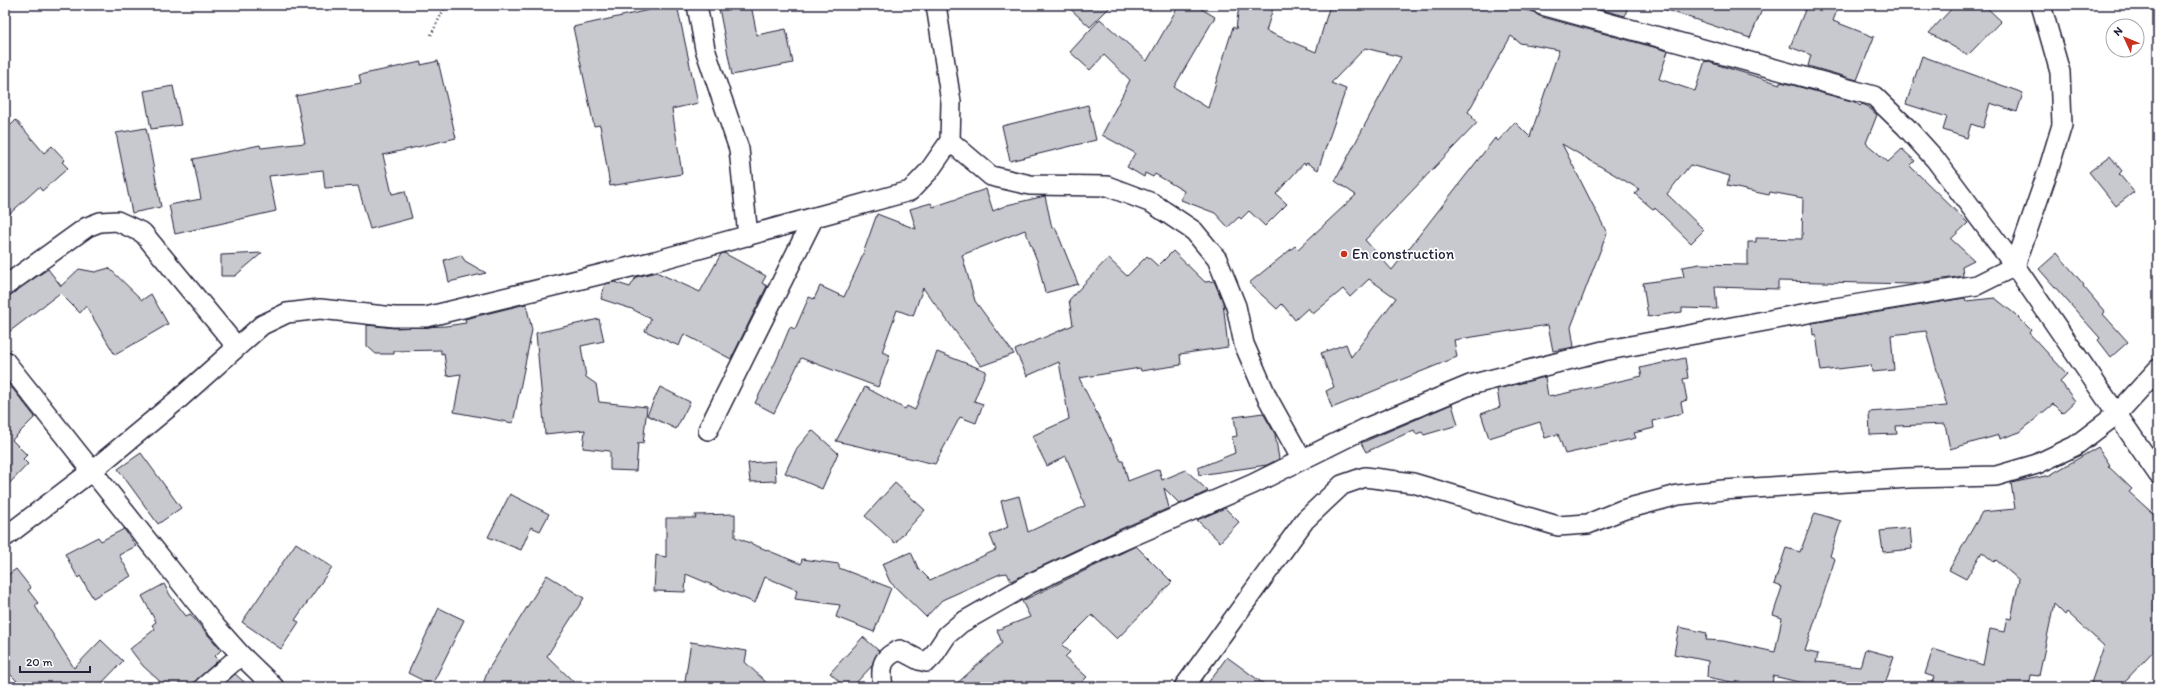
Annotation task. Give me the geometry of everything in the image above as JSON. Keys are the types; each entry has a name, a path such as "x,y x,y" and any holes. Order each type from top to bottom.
{"street":[{"path":"697,5 705,49 740,149 748,236"},
{"path":"5,537 92,470 180,398 262,325 287,313 320,309 394,317 426,317 655,261 910,191 929,172 950,141 951,102 936,5"},
{"path":"1542,5 1874,96 1906,127 1935,159 2015,266 2158,474"},
{"path":"883,687 881,675 883,661 890,653 900,650 927,662 933,656 947,635 960,623 1029,584 1122,541 1254,484 1364,429 1470,386 1603,351 1835,308 1976,285 2015,266 2048,171 2062,125 2060,72 2041,5"},
{"path":"950,141 991,176 1030,185 1108,186 1152,203 1194,230 1217,259 1236,306 1244,344 1267,398 1302,460"},
{"path":"708,430 814,217"},
{"path":"5,286 88,227 100,222 117,221 143,233 237,347"},
{"path":"5,361 240,655 274,687"},
{"path":"1184,687 1305,520 1342,484 1365,477 1413,483 1523,517 1558,526 1565,526 1588,524 1622,510 1685,494 1723,490 1909,478 1996,476 2014,472 2057,456 2075,446 2117,414 2158,369"},
{"path":"204,687 240,655"}],"path":[{"path":"431,35 446,5"}],"building":[{"path":"671,5 677,5 698,103 672,109 682,174 610,186 600,125 594,126 573,27"},
{"path":"735,5 751,5 757,35 786,29 793,63 732,75 719,8"},
{"path":"1066,5 1112,5 1090,27"},
{"path":"1179,5 1195,5 1215,17 1174,87 1208,108 1233,27 1236,29 1239,5 1274,5 1266,31 1316,52 1330,5 1503,5 1534,12 1539,16 1668,51 1659,79 1695,91 1705,61 1780,84 1781,82 1855,102 1860,106 1862,104 1867,106 1877,115 1866,143 1888,162 1902,149 1915,161 1910,166 1968,223 1951,239 1974,260 1962,266 1963,276 1912,284 1778,281 1778,289 1715,287 1717,309 1682,308 1682,312 1648,317 1643,283 1684,277 1682,267 1700,264 1748,265 1748,242 1756,242 1756,238 1802,239 1803,198 1770,192 1769,195 1727,186 1730,176 1690,165 1667,194 1704,230 1691,243 1655,208 1654,210 1635,194 1639,189 1562,144 1607,233 1571,327 1574,347 1553,351 1548,325 1454,340 1457,357 1332,408 1326,391 1334,387 1321,353 1346,344 1351,357 1396,298 1369,279 1350,297 1343,289 1313,314 1308,308 1295,320 1282,304 1277,309 1249,283 1295,246 1298,249 1356,195 1335,181 1401,57 1365,48 1331,83 1346,89 1318,170 1307,163 1305,165 1304,163 1276,194 1287,204 1265,226 1249,211 1241,219 1239,217 1228,227 1215,213 1181,200 1184,191 1155,174 1153,177 1145,173 1144,177 1127,167 1135,153 1102,135 1130,80 1104,55 1090,70 1070,52 1100,19 1147,61","holes":["1511,36 1520,43 1559,50 1530,137 1515,122 1498,141 1495,138 1392,270 1365,240 1477,123 1472,117 1473,116 1468,112"]},
{"path":"1584,5 1628,5 1625,16"},
{"path":"1662,5 1764,5 1750,38 1661,8"},
{"path":"1807,5 1839,5 1833,21 1874,37 1857,80 1808,66 1811,55 1790,47"},
{"path":"1955,5 1984,5 2001,21 1968,55 1929,33"},
{"path":"1922,56 2023,93 2017,112 1990,103 1983,128 1971,124 1967,138 1943,130 1947,117 1906,104"},
{"path":"438,61 456,138 383,155 392,194 405,191 412,218 370,229 358,186 325,188 323,170 269,176 276,211 175,234 169,205 201,199 193,159 260,145 261,148 305,143 296,96 361,83 359,75 421,62 421,65"},
{"path":"173,86 181,125 151,129 144,91"},
{"path":"1088,105 1096,140 1010,161 1002,126"},
{"path":"16,120 44,153 52,146 65,160 62,162 68,168 42,191 39,187 5,218 5,131"},
{"path":"146,128 161,207 132,213 116,133"},
{"path":"2110,156 2122,171 2119,174 2134,192 2116,206 2089,172"},
{"path":"986,189 993,211 1007,205 1045,196 1052,228 1055,227 1078,284 1045,293 1038,263 1025,230 962,255 975,301 1014,354 981,366 923,288 913,316 897,310 882,352 890,355 878,387 801,358 774,413 755,403 776,361 790,327 795,329 809,297 814,299 820,286 844,297 860,262 877,214 916,229 910,209 931,203 933,207"},
{"path":"1173,251 1205,282 1214,281 1223,302 1228,347 1180,354 1181,365 1141,371 1140,368 1079,378 1121,461 1123,461 1128,481 1159,469 1162,480 1186,470 1208,491 1180,504 1164,488 1169,508 1116,531 1011,581 1007,573 1000,574 942,600 926,617 890,582 882,564 911,552 918,568 930,580 996,550 990,535 1008,527 1001,501 1019,496 1028,532 1085,506 1066,456 1047,466 1032,436 1069,419 1059,362 1027,376 1015,350 1073,325 1069,300 1108,258 1127,276 1147,256 1158,266"},
{"path":"262,253 235,276 221,276 221,255"},
{"path":"724,253 766,276 762,283 767,286 731,359 684,334 679,346 645,331 651,319 632,309 601,299 605,284 614,282 630,287 636,277 656,272 700,292 721,254"},
{"path":"2057,253 2105,312 2103,314 2128,342 2111,357 2098,340 2100,338 2039,269"},
{"path":"461,255 465,261 486,273 449,282 444,260"},
{"path":"109,268 142,300 151,294 168,324 115,355 86,306 80,313 60,293 5,335 5,298 48,269 61,286 79,269 95,272"},
{"path":"1965,298 1966,301 1995,298 2016,315 2031,330 2029,333 2067,374 2060,381 2075,401 2062,413 2053,404 2020,432 2000,439 1999,435 1950,449 1945,424 1896,426 1897,434 1870,435 1869,412 1947,406 1926,331 1891,335 1894,370 1872,372 1871,365 1821,371 1816,334 1813,335 1812,323"},
{"path":"526,304 532,330 513,423 454,412 461,374 447,376 444,353 441,354 441,350 394,351 394,354 376,354 367,346 367,325 394,328 446,326 466,323 465,319"},
{"path":"599,319 604,341 581,346 586,377 596,384 599,402 647,407 643,444 638,443 636,471 610,470 610,451 583,448 585,430 545,434 536,333"},
{"path":"937,352 986,371 974,401 983,404 976,423 960,417 935,464 836,441 865,387 905,409 907,406 915,410"},
{"path":"1685,358 1688,378 1683,379 1687,400 1681,402 1683,413 1653,421 1654,428 1634,433 1636,438 1565,454 1558,434 1545,438 1540,422 1489,438 1481,414 1500,407 1497,389 1545,377 1548,396 1553,396 1642,376 1640,368"},
{"path":"5,379 35,417 12,440 27,455 23,459 28,464 5,488"},
{"path":"660,387 690,402 676,429 647,415"},
{"path":"1452,404 1458,425 1424,435 1422,432 1416,434 1414,430 1366,452 1361,443"},
{"path":"1263,413 1275,434 1279,459 1267,465 1199,475 1198,468 1235,453 1232,437 1237,436 1234,417"},
{"path":"812,430 838,453 822,489 785,473 797,448"},
{"path":"2098,447 2110,465 2108,466 2132,489 2129,492 2158,518 2158,646 2127,679 2124,687 2103,687 2091,683 2104,646 2067,612 2065,615 2054,604 2039,676 2031,675 2029,687 1930,687 1934,677 1925,674 1933,649 1983,665 1990,629 2004,632 2007,618 2011,619 2019,580 1996,560 1994,562 1982,552 1966,579 1949,570 1982,512 2015,509 2011,483 2050,475"},
{"path":"141,453 181,508 158,524 118,469"},
{"path":"775,461 776,481 750,482 748,463"},
{"path":"895,483 925,510 895,543 865,516"},
{"path":"510,494 549,514 540,531 531,527 521,550 488,537"},
{"path":"1225,508 1239,522 1220,542 1197,520"},
{"path":"1815,513 1841,521 1830,556 1835,559 1805,651 1818,654 1816,662 1860,667 1865,649 1894,657 1884,687 1820,687 1773,676 1772,687 1755,687 1707,677 1708,661 1674,654 1679,627 1707,633 1706,640 1723,641 1775,652 1782,618 1773,615 1782,587 1774,584 1786,548 1800,552"},
{"path":"735,514 735,537 801,564 802,559 839,564 839,568 891,588 874,632 836,617 840,605 795,599 797,590 765,577 755,603 686,574 685,592 654,591 656,555 666,557 666,518 696,518 695,515"},
{"path":"1910,528 1912,549 1883,552 1880,531"},
{"path":"124,529 136,546 119,555 131,576 93,598 80,576 78,578 65,554 98,537 101,541"},
{"path":"296,543 332,567 295,620 299,622 281,649 242,622"},
{"path":"1136,546 1172,582 1117,639 1092,615 1062,645 1070,652 1065,657 1087,677 1077,687 953,687 1002,643 997,630 1030,617 1022,601"},
{"path":"16,569 31,588 28,590 38,603 35,606 74,668 101,640 123,661 98,687 23,687 5,669 5,577"},
{"path":"547,575 584,598 547,656 579,687 482,687 488,670"},
{"path":"164,584 170,595 186,616 190,614 221,650 215,656 219,660 197,679 193,687 166,687 143,666 130,649 155,629 152,625 156,622 142,596"},
{"path":"439,608 464,620 432,685 408,673"},
{"path":"863,637 879,651 871,667 852,687 845,687 830,673"},
{"path":"691,642 747,651 745,662 771,687 684,687"},
{"path":"1227,657 1268,687 1205,687"},
{"path":"235,674 250,687 221,687"}],"place":[{"name":"En construction","path":"1344,254"}]}
